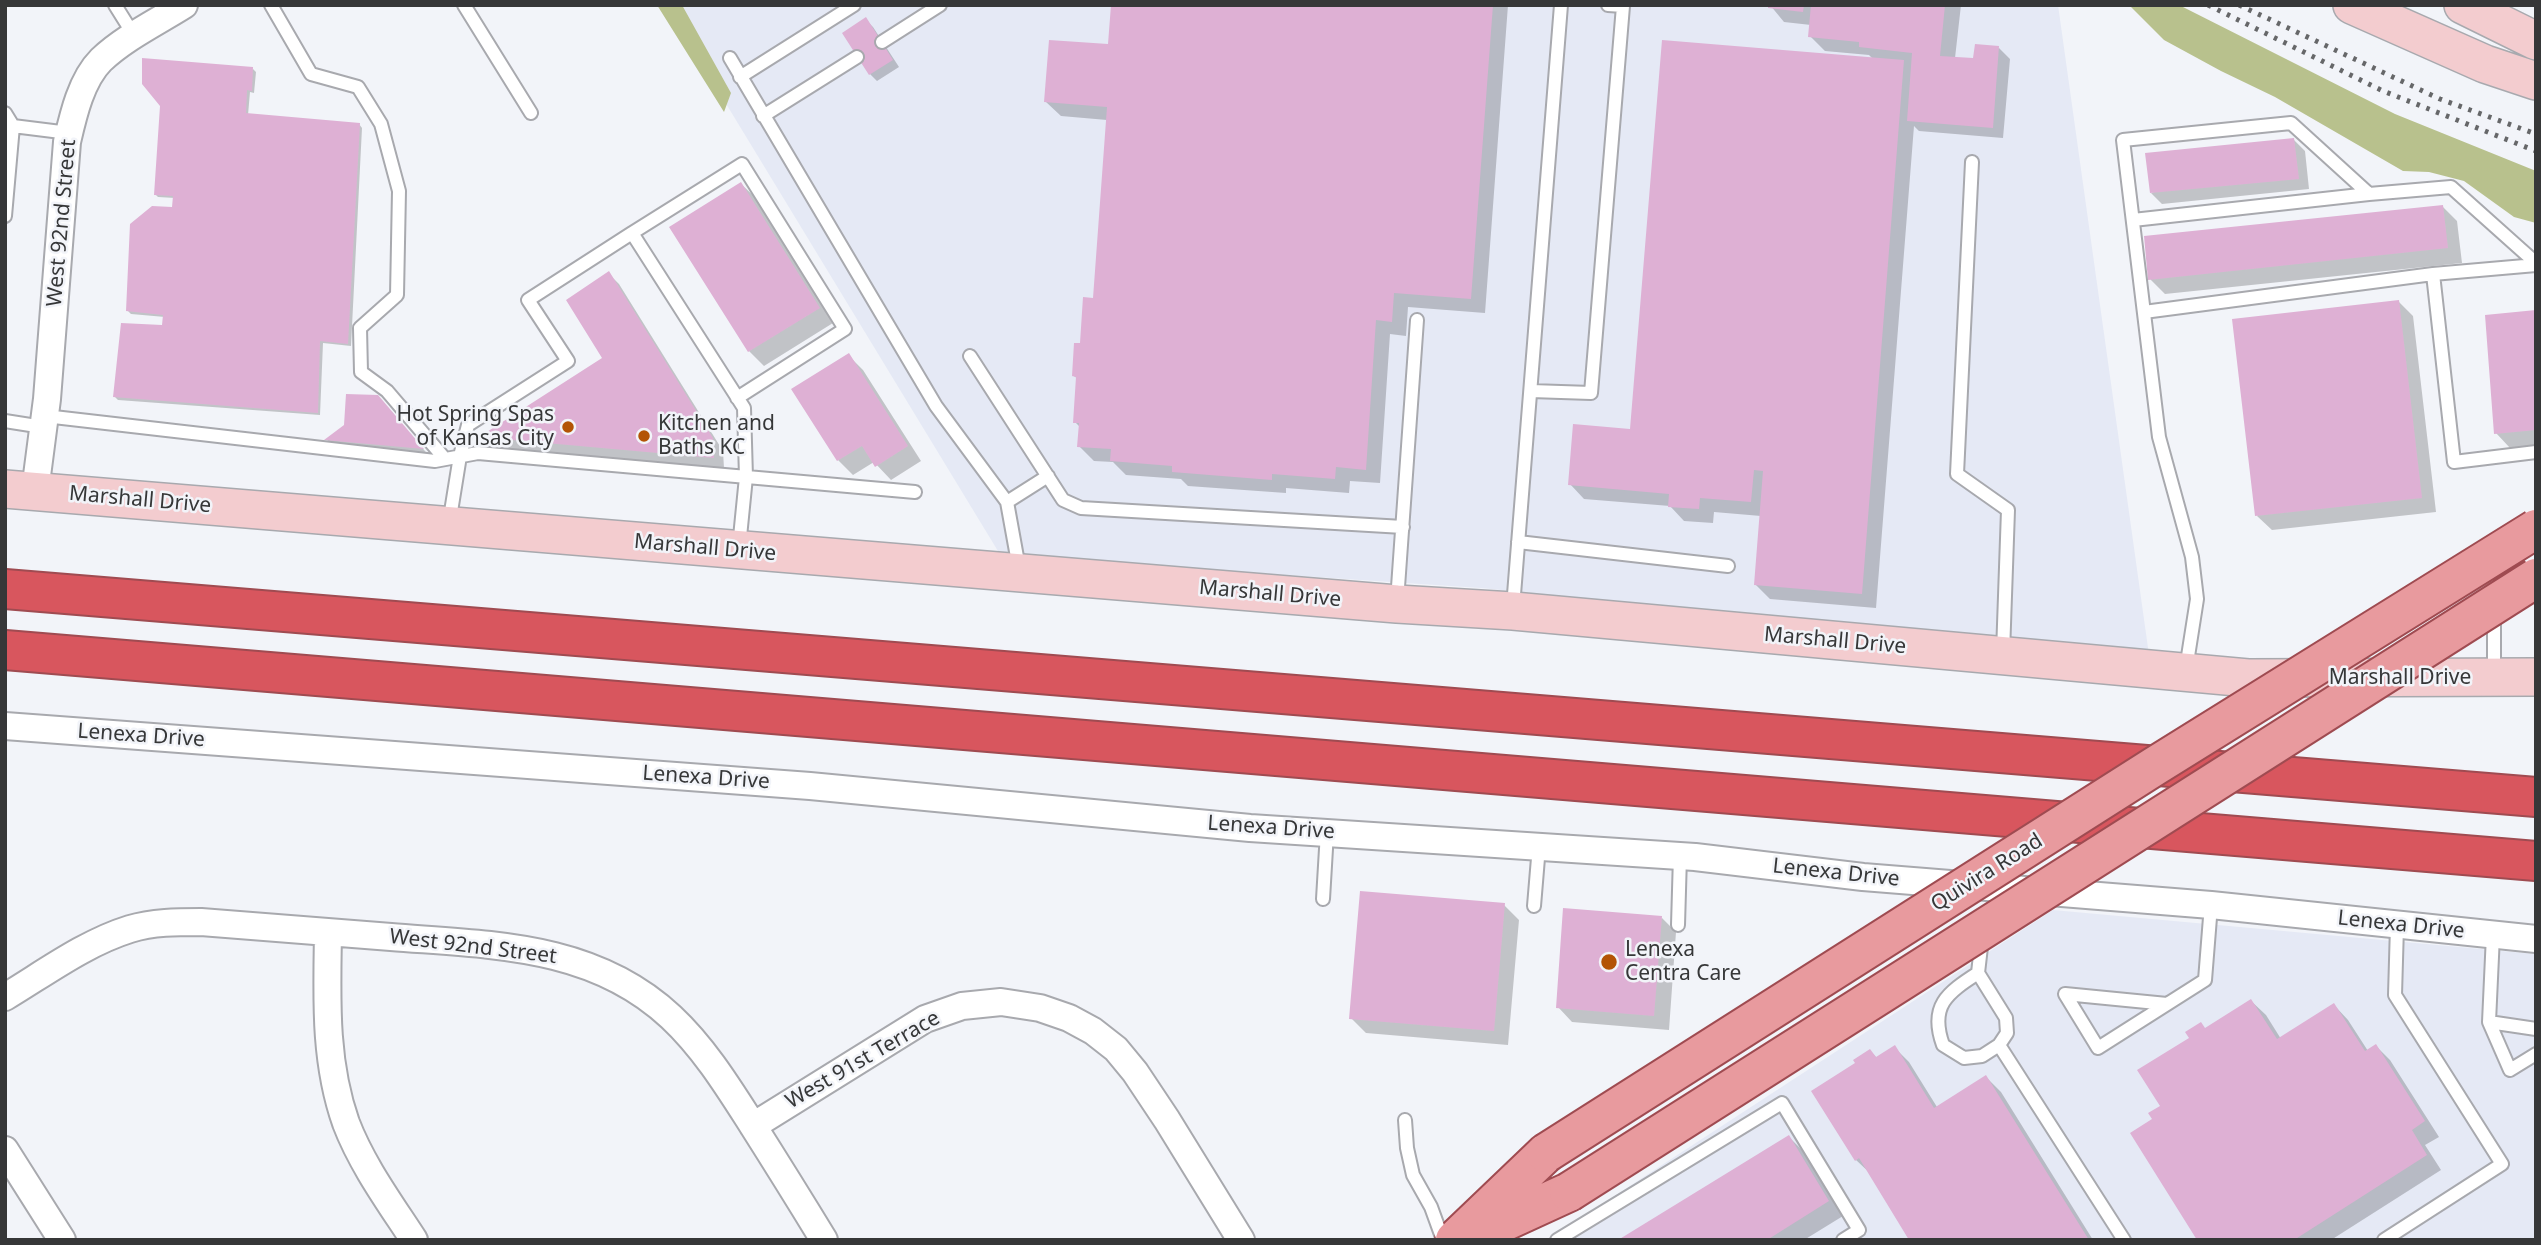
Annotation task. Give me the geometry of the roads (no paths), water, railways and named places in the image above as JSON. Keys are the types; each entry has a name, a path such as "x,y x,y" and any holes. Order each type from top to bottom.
{"highway":[{"path":"5,589 2536,797"},
{"path":"5,650 2536,860"},
{"path":"2374,847 2536,872"}],"main road":[{"name":"Quivira Road","path":"1455,1240 1546,1153 2166,759 2536,528"},
{"path":"1465,1240 1569,1192 2536,578"}],"street":[{"name":"West 92nd Street","path":"20,490 44,421 69,133 85,85 100,61 184,5"},
{"path":"2463,5 2536,41"},
{"path":"2371,9 2486,64 2536,81"},
{"name":"Marshall Drive","path":"20,490 1020,574 1513,611 2248,678 2536,677"},
{"name":"Lenexa Drive","path":"5,726 810,786 1236,827 1680,856 1863,877 1985,901 2211,905 2536,939"},
{"name":"West 92nd Street","path":"5,997 95,943 142,927 172,922 201,922 538,950 562,956 630,986 670,1016 685,1031 720,1074 824,1240"},
{"path":"328,932 327,1026 333,1076 347,1124 363,1159 414,1240"},
{"name":"West 91st Terrace","path":"752,1126 926,1019 962,1006 1001,1002 1040,1008 1069,1018 1093,1031 1136,1072 1241,1240"},
{"path":"5,1150 62,1240"}],"lane":[{"path":"115,5 135,37"},
{"path":"271,5 311,74 358,87 381,124 399,191 397,295 360,328 361,372 387,391 445,459"},
{"path":"464,5 531,113"},
{"path":"740,77 854,5"},
{"path":"881,42 940,5"},
{"path":"1513,611 1561,5"},
{"path":"1531,391 1591,393 1623,6 1608,5"},
{"path":"763,116 857,57"},
{"path":"730,58 936,406 1007,502 1020,574"},
{"path":"5,113 13,126 5,216"},
{"path":"2186,673 2197,599 2192,557 2159,438 2123,140 2291,123 2369,194"},
{"path":"13,126 69,133"},
{"path":"1972,162 1957,474 2008,510 2003,656"},
{"path":"448,526 468,425 568,361 528,300 742,164 845,329 737,398"},
{"path":"2133,220 2451,187 2536,264"},
{"path":"632,233 744,408 746,477 739,551"},
{"path":"2144,312 2433,274 2536,264"},
{"path":"2433,274 2454,462 2536,452"},
{"path":"1397,604 1417,320"},
{"path":"970,356 1063,500 1081,508 1403,527"},
{"path":"5,421 44,421 421,459 445,459 478,453 915,492"},
{"path":"1007,502 1048,476"},
{"path":"1518,541 1728,566"},
{"path":"2494,613 2494,677"},
{"path":"1323,900 1327,832"},
{"path":"1534,906 1539,846"},
{"path":"1678,925 1680,856"},
{"path":"1978,973 1951,990 1941,1006 1936,1026 1942,1045 1964,1058 1982,1056 1999,1045 2007,1033 2006,1018 1978,973 1985,901"},
{"path":"2167,1004 2065,994 2098,1048 2205,980 2211,905"},
{"path":"2384,1240 2502,1164 2395,995 2397,926"},
{"path":"2493,935 2489,1022 2510,1070 2536,1054"},
{"path":"2489,1022 2536,1029"},
{"path":"1999,1045 2124,1240"},
{"path":"1557,1240 1782,1103 1862,1235 1843,1240"},
{"path":"1405,1120 1413,1175 1431,1207 1443,1240"}],"railway":[{"path":"2208,5 2383,91 2536,151"},
{"path":"2239,5 2440,99 2536,134"}],"place":[{"name":"Hot Spring Spas of Kansas City","path":"568,427"},
{"name":"Kitchen and Baths KC","path":"644,436"},
{"name":"Lenexa Centra Care","path":"1609,962"}]}
